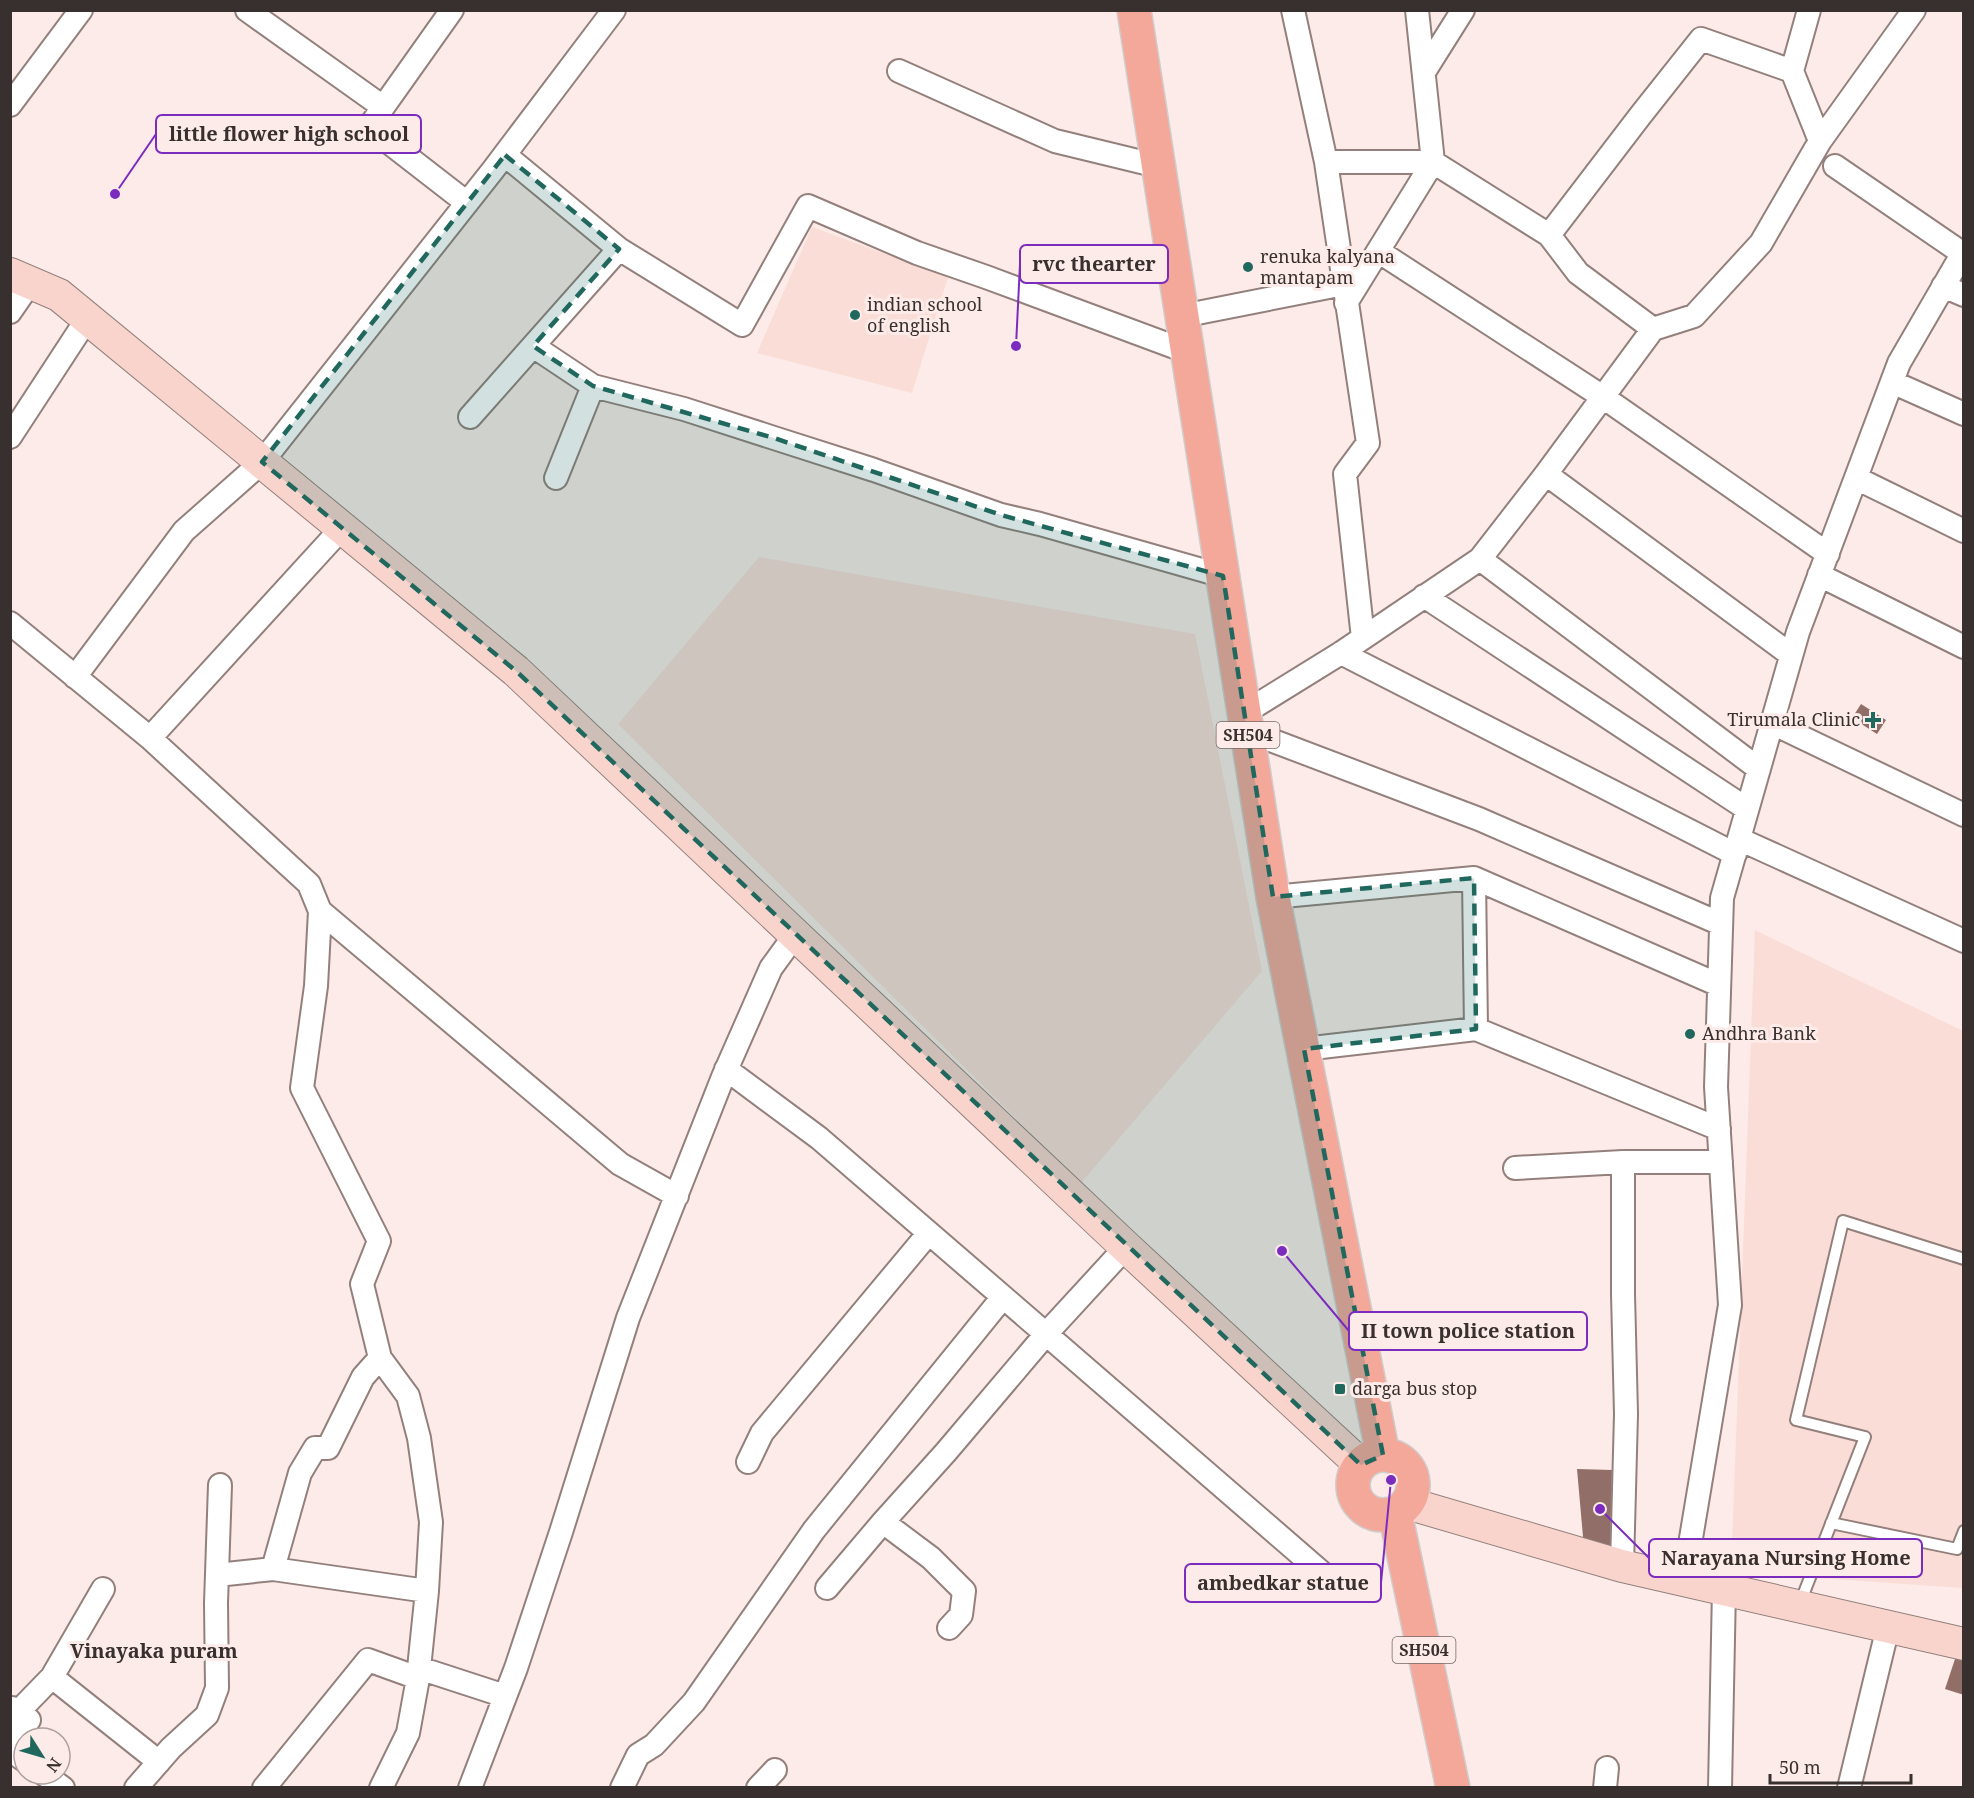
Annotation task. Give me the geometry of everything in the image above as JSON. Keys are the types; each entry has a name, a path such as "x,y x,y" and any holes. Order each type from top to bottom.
{"main road":[{"name":"SH504","path":"1134,10 1273,897 1304,1049 1372,1460"},
{"name":"SH504","path":"1401,1508 1377,1514 1362,1506 1357,1499 1354,1481 1372,1460 1399,1460 1410,1472 1413,1488 1401,1508 1453,1788"}],"street":[{"path":"10,105 81,10"},
{"path":"246,10 383,107"},
{"path":"75,677 184,531 262,462 505,155 614,10"},
{"path":"1293,10 1326,162 1368,443 1345,474 1363,638"},
{"path":"1182,316 1345,293 1378,251 1434,162 1417,10"},
{"path":"1424,72 1463,10"},
{"path":"1809,10 1792,70 1820,141"},
{"path":"1246,722 1341,653 1480,559 1653,329 1694,316 1761,243 1820,141 1914,10"},
{"path":"442,14 369,128 467,203"},
{"path":"1549,235 1701,39 1792,70"},
{"path":"899,71 1055,141 1158,166"},
{"path":"505,155 619,249 742,325 808,206 917,254 986,277 1188,352"},
{"path":"1326,162 1434,162 1549,235 1578,273 1653,329"},
{"path":"1684,1580 1730,1305 1716,1087 1722,898 1791,655 1856,478 1899,363 1953,290 1963,252 1835,166"},
{"path":"470,417 619,249"},
{"path":"1378,251 1603,397 1828,554"},
{"path":"10,312 20,279 59,296 516,671 1126,1247 1372,1460"},
{"path":"10,437 87,319"},
{"path":"533,346 593,386 684,410 785,441 1001,515 1223,576"},
{"path":"1892,382 1964,414"},
{"path":"556,478 593,386"},
{"path":"1546,474 1791,655"},
{"path":"1856,478 1964,531"},
{"path":"150,738 342,528"},
{"path":"1480,559 1759,769"},
{"path":"1820,575 1964,647"},
{"path":"1424,596 1748,809"},
{"path":"10,623 150,738 309,884 320,911 316,986 302,1088 379,1241 362,1284 380,1358 408,1396 419,1438 431,1522 427,1591 418,1673 408,1733 381,1788"},
{"path":"1341,653 1737,846 1964,942"},
{"path":"1246,722 1479,819 1721,924"},
{"path":"1772,723 1964,815"},
{"path":"1474,878 1476,1029"},
{"path":"1273,897 1474,878 1719,985"},
{"path":"320,911 620,1164 677,1196"},
{"path":"470,1788 505,1696 561,1532 628,1318 726,1069 771,968 795,935"},
{"path":"1304,1049 1476,1029 1719,1129"},
{"path":"726,1069 819,1138 1321,1572"},
{"path":"1515,1168 1623,1162 1721,1162"},
{"path":"1623,1162 1626,1414 1623,1566"},
{"path":"748,1462 762,1433 928,1234"},
{"path":"827,1588 1046,1334 1126,1247"},
{"path":"622,1788 638,1755 654,1745 694,1702 814,1530 1003,1298"},
{"path":"273,1569 300,1473 315,1449 328,1448 363,1377 380,1358"},
{"path":"136,1788 171,1748 207,1715 217,1688 220,1485"},
{"path":"1401,1508 1623,1566 1964,1644"},
{"path":"883,1522 931,1558 964,1591 961,1615 949,1628"},
{"path":"217,1575 273,1569 427,1591"},
{"path":"10,1739 28,1720 14,1709 52,1677 103,1589"},
{"path":"1720,1788 1724,1589"},
{"path":"1850,1788 1888,1627"},
{"path":"264,1788 368,1660 505,1696"},
{"path":"52,1677 159,1762"},
{"path":"758,1788 775,1770"}],"lane":[{"path":"1799,1606 1865,1437 1796,1420 1843,1221 1964,1259"},
{"path":"1831,1523 1957,1549 1964,1531"}],"highlighted area":[{"path":"505,155 619,249 533,346 593,386 774,438 1001,515 1223,576 1273,897 1474,878 1476,1029 1304,1049 1383,1455 1361,1465 516,671 262,462"}],"shaded area":[{"name":"indian school of english","path":"812,227 948,277 912,393 757,353"},
{"path":"759,557 1195,634 1262,971 1081,1183 618,724"},
{"path":"1755,930 1963,1031 1963,1588 1731,1572"}],"building":[{"path":"1861,704 1886,720 1877,734 1852,718"},
{"path":"1577,1469 1612,1470 1610,1548 1584,1548"},
{"path":"1956,1656 1964,1658 1964,1695 1945,1689"}],"place":[{"name":"little flower high school","path":"115,194"},
{"name":"renuka kalyana mantapam","path":"1248,267"},
{"name":"indian school of english","path":"855,315"},
{"name":"rvc thearter","path":"1016,346"},
{"name":"Tirumala Clinic","path":"1873,720"},
{"name":"Andhra Bank","path":"1690,1034"},
{"name":"II town police station","path":"1282,1251"},
{"name":"darga bus stop","path":"1340,1389"},
{"name":"ambedkar statue","path":"1391,1480"},
{"name":"Narayana Nursing Home","path":"1600,1509"}],"district":[{"name":"Vinayaka puram","path":"154,1651"}]}
